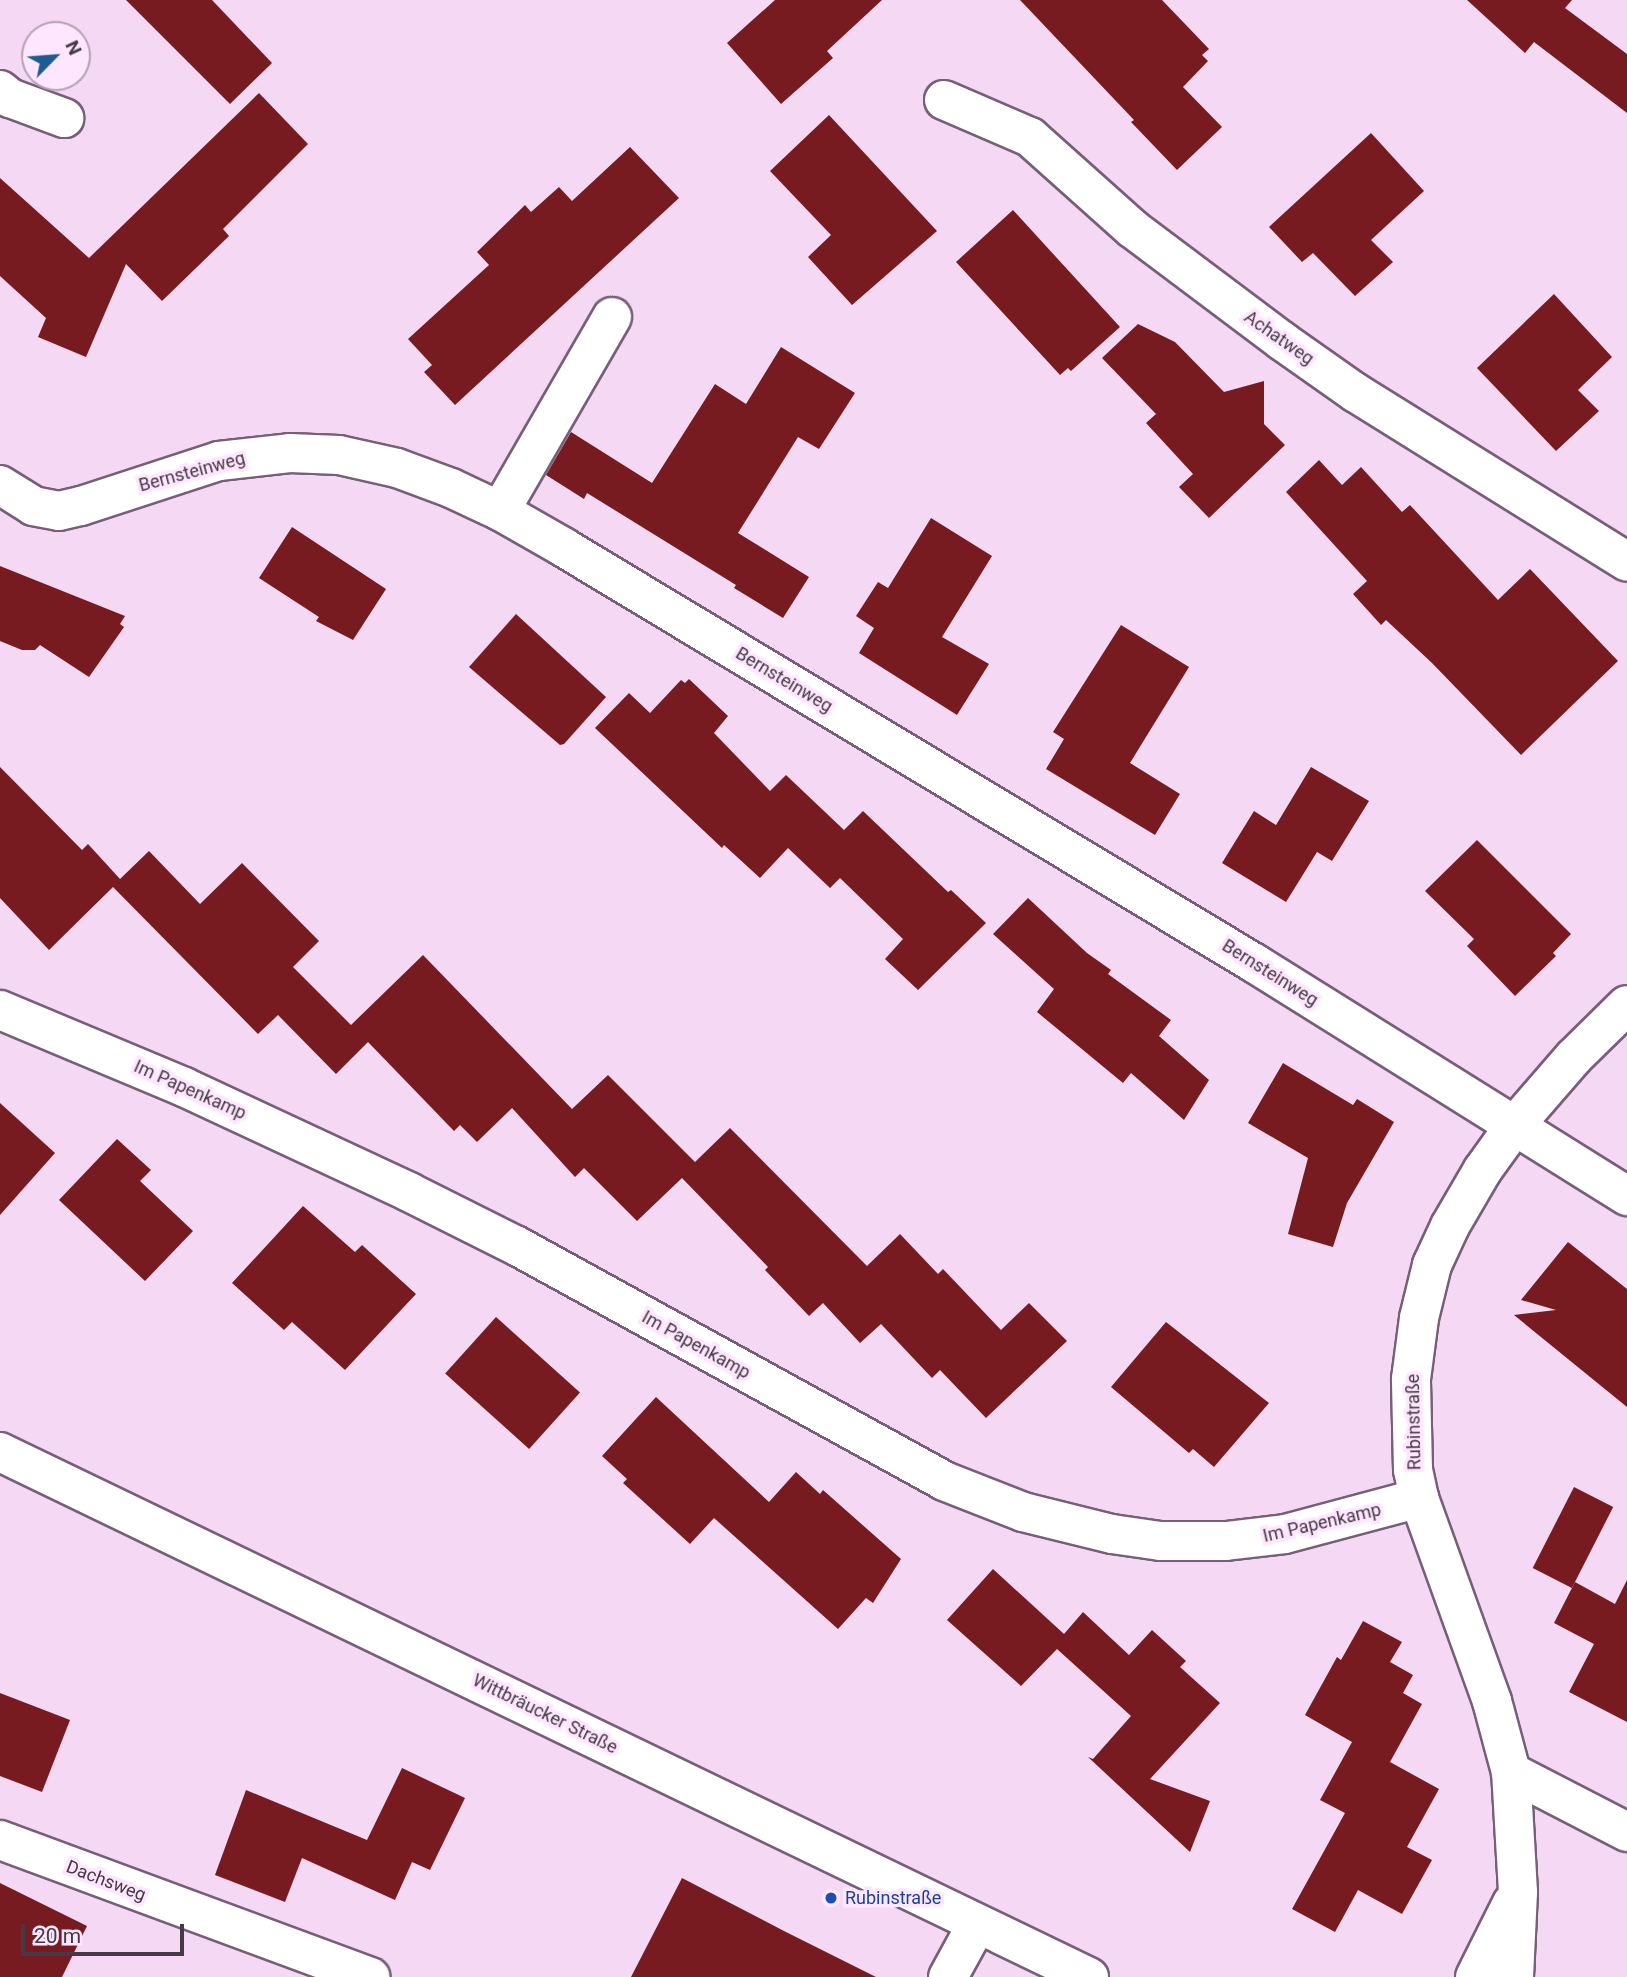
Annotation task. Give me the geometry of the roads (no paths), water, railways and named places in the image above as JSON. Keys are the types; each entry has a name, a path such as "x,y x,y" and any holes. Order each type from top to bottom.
{"street":[{"path":"0,90 10,97 64,118"},
{"name":"Achatweg","path":"944,100 1030,138 1133,229 1250,318 1356,393 1627,562"},
{"path":"500,511 612,317"},
{"name":"Bernsteinweg","path":"0,485 33,506 59,511 219,461 290,453 339,455 397,468 500,511 1254,963 1627,1196"},
{"name":"Rubinstraße","path":"1514,1977 1518,1892 1510,1772 1492,1701 1419,1498 1410,1432 1411,1378 1419,1318 1432,1265 1475,1182 1515,1125 1574,1057 1627,1005"},
{"name":"Im Papenkamp","path":"0,1010 161,1077 409,1192 517,1246 944,1481 1023,1512 1112,1534 1160,1541 1226,1541 1285,1534 1419,1498"},
{"name":"Wittbräucker Straße","path":"0,1452 1089,1977"},
{"path":"1510,1772 1627,1832"},
{"name":"Dachsweg","path":"0,1840 371,1977"},
{"path":"1475,1977 1518,1892"},
{"path":"948,1977 977,1924"}],"place":[{"name":"Rubinstraße","path":"831,1898"}]}
